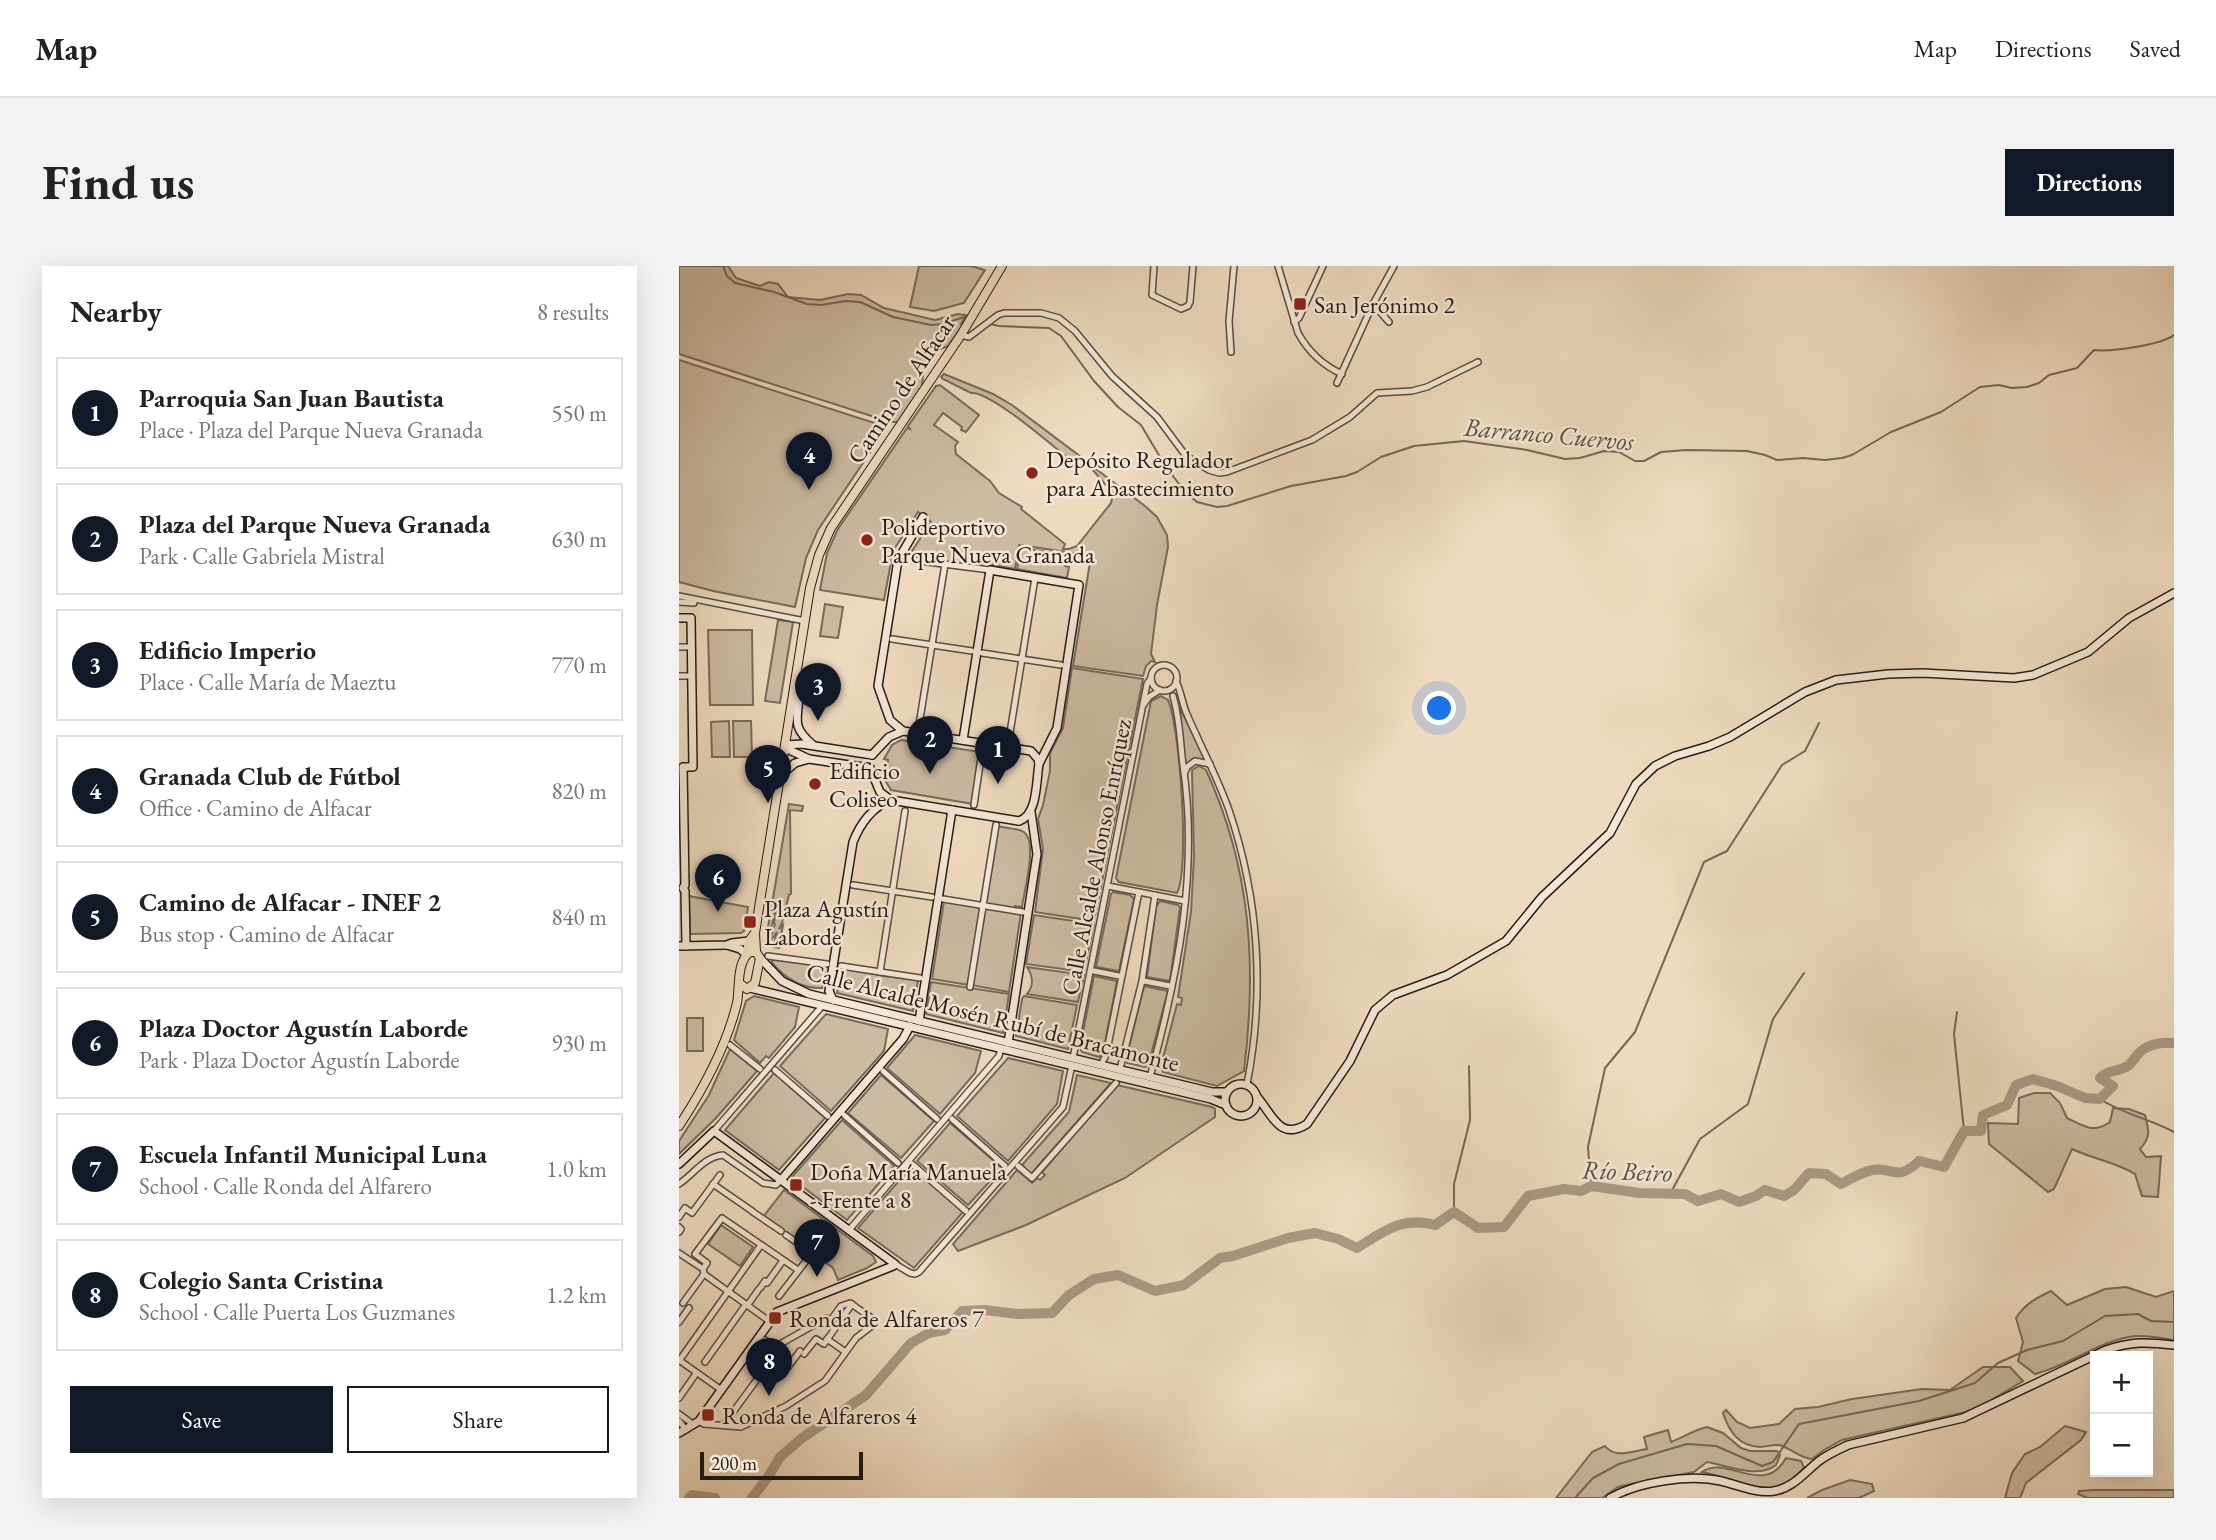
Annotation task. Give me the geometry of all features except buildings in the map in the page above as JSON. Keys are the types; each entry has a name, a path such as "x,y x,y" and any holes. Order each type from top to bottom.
{"main road":[{"name":"Camino de Alfacar","path":"752,950 814,569 831,528 961,335 1002,266"},
{"name":"Camino de Alfacar","path":"752,950 755,933"},
{"path":"679,1126 695,1103 714,1066 737,1001 745,987 752,950"},
{"path":"745,987 755,983 752,950"}],"street":[{"path":"1154,266 1152,295 1185,309 1190,302 1192,266"},
{"path":"1231,352 1229,321 1234,266"},
{"path":"1294,322 1299,318 1324,266"},
{"path":"1337,383 1373,304 1394,266"},
{"path":"1280,267 1298,333 1317,359 1342,373"},
{"path":"1373,304 1389,322"},
{"path":"961,335 969,337 1004,313 1041,313 1059,318 1067,323 1112,376 1157,417 1187,456 1219,473 1312,440 1350,416 1377,393 1412,391 1427,387 1478,362"},
{"path":"889,737 890,720 879,685 896,572 903,550 923,517"},
{"path":"904,559 1075,584 1057,728 1039,764 1031,812 1037,854 1008,1043"},
{"path":"919,725 945,564"},
{"path":"963,740 990,570"},
{"path":"1009,739 1035,578"},
{"path":"1269,1115 1259,1112 1235,1115 1226,1105 1227,1092 1236,1084 1247,1084 1276,1123 1289,1130 1298,1130 1307,1124 1350,1061 1375,1010 1394,995 1447,975 1506,941 1542,897 1610,833 1630,793 1654,766 1730,737 1805,692 1836,680 1923,673 2014,678 2033,675 2088,652 2129,618 2174,593"},
{"path":"679,596 805,621"},
{"path":"679,602 694,603"},
{"path":"679,618 691,618 693,767 681,767 685,885 681,889 685,891 682,946 732,943 768,954 827,964"},
{"path":"892,639 972,651"},
{"path":"679,647 687,646"},
{"path":"982,653 1061,665"},
{"path":"1169,690 1161,690 1153,685 1151,678 1155,669 1166,665 1175,672 1185,709 1211,764 1237,836 1253,910 1258,971 1255,1036 1247,1084"},
{"path":"679,676 691,676"},
{"name":"Calle Alcalde Alonso Enríquez","path":"895,1264 909,1273 919,1272 1063,1107 1147,684 1151,678"},
{"path":"1169,690 1176,681"},
{"name":"Calle Alcalde Alonso Enríquez","path":"1144,704 1149,697 1161,690"},
{"path":"1169,690 1185,709"},
{"path":"793,695 799,699 798,730 814,746"},
{"path":"1150,1077 1174,987 1185,901 1188,832 1185,772 1178,714 1173,696"},
{"path":"890,720 903,731 1031,751 1048,742"},
{"path":"903,731 889,737 860,760 880,792 891,800 1019,821 1033,833"},
{"path":"785,746 814,746 868,755 874,762 866,766 809,759 785,746"},
{"path":"974,805 982,751"},
{"path":"1031,751 1039,764"},
{"path":"781,775 795,763 809,759"},
{"path":"1185,772 1195,761 1211,764"},
{"path":"679,1164 714,1131 823,1001 829,990 853,842 876,808 880,792"},
{"path":"876,808 891,800"},
{"path":"919,1021 952,810"},
{"path":"880,972 905,811"},
{"path":"1019,821 1031,812"},
{"path":"970,986 996,825"},
{"path":"853,885 932,897"},
{"path":"1108,886 1185,901"},
{"path":"1101,1065 1106,1055 1139,892"},
{"path":"1120,1069 1142,981 1155,895"},
{"path":"943,899 1023,912"},
{"name":"Calle Alcalde Mosén Rubí de Bracamonte","path":"752,950 770,971 788,985 823,1001 833,1000 1008,1043 1220,1101 1226,1105"},
{"path":"841,966 920,978"},
{"path":"1094,971 1119,976"},
{"path":"1144,981 1170,986"},
{"name":"Calle Alcalde Mosén Rubí de Bracamonte","path":"745,987 823,1001 909,1026 1001,1048 1101,1065 1218,1093 1227,1092"},
{"path":"829,990 833,1000"},
{"path":"679,1184 704,1162 714,1156 723,1155 763,1183 776,1185 902,1039 909,1026"},
{"path":"730,1045 760,1069"},
{"path":"849,1230 999,1056 1001,1048"},
{"path":"775,1070 828,1116"},
{"path":"883,1071 937,1119"},
{"path":"1018,1166 1032,1178 1116,1083"},
{"path":"1251,1113 1258,1098"},
{"path":"843,1115 898,1163"},
{"path":"952,1119 1005,1166"},
{"path":"685,1428 699,1421 777,1312 895,1264 714,1131"},
{"path":"912,1164 965,1211"},
{"path":"679,1217 685,1208 692,1213 720,1175"},
{"path":"713,1184 805,1248 803,1251 806,1261 779,1296"},
{"path":"683,1303 703,1274 707,1263 695,1254 722,1218 799,1269"},
{"path":"720,1389 679,1361 761,1245"},
{"path":"877,1272 882,1264 882,1254"},
{"path":"679,1264 682,1255 700,1268"},
{"path":"705,1362 782,1262"},
{"path":"703,1274 769,1321"},
{"path":"699,1421 704,1424 741,1427 778,1411 825,1381 856,1338 873,1322 850,1303 841,1306 830,1321 826,1318 775,1347"},
{"path":"769,1362 779,1361 788,1367 816,1339 824,1344 852,1304"},
{"path":"679,1322 689,1307"},
{"path":"827,1339 843,1351"},
{"path":"725,1423 778,1349 765,1340"},
{"path":"1610,1498 1632,1488 1697,1478 1754,1490 1779,1491 1832,1452 1848,1445 1963,1418 2106,1350 2122,1345 2144,1342 2174,1345"},
{"path":"679,1398 695,1376"},
{"path":"679,1414 685,1428"},
{"path":"679,1421 685,1428"}],"shaded area":[{"path":"679,266 728,266 736,278 760,286 769,282 778,284 788,297 820,300 848,294 861,295 884,308 935,320 958,314 966,315 961,324 963,325 948,346 933,352 924,365 922,387 898,422 890,422 679,354"},
{"path":"919,266 971,266 985,270 964,303 934,311 910,307"},
{"path":"679,360 887,427 818,530 806,558 795,607 679,582"},
{"path":"944,374 993,394 1012,405 1081,457 1075,464 1008,411 993,401 943,379 941,377"},
{"path":"940,385 979,415 966,432 943,413 934,425 958,442 955,446 956,454 990,481 999,493 1022,507 1021,509 1065,544 1063,549 1077,546 1111,503 1113,493 1084,460 1157,517 1167,535 1168,547 1151,654 1155,662 1151,661 1146,666 1143,676 1073,666 1090,562 1085,555 1019,545 1015,569 982,563 981,567 908,557 931,522 918,512 893,551 884,600 820,590 827,553 838,529 907,428 910,429 908,426 936,386"},
{"path":"1021,548 1067,555 1067,578 1017,569"},
{"path":"825,604 843,607 838,638 820,636"},
{"path":"778,620 793,622 780,703 765,701"},
{"path":"708,630 752,630 753,705 710,705"},
{"path":"1072,668 1143,679 1094,921 1035,912 1043,849 1038,819 1050,771 1050,753 1063,728"},
{"path":"1161,696 1168,700 1180,767 1183,857 1177,893 1119,882 1116,878 1151,701"},
{"path":"1180,708 1205,759 1193,760 1185,768"},
{"path":"729,721 730,757 712,757 711,722"},
{"path":"733,721 751,721 752,757 734,757"},
{"path":"901,740 981,752 973,804 891,790 885,780 883,767 887,767 888,760 884,759 892,745"},
{"path":"1199,766 1206,770 1233,843 1247,918 1250,955 1244,1071 1217,1086 1163,1072 1161,1066 1177,1004 1181,1005 1182,998 1178,997 1191,912 1194,856 1192,770"},
{"path":"789,804 803,806 802,811 790,810 791,894 779,929 783,925 779,948 773,947 777,932 769,943 776,909 765,945"},
{"path":"997,826 1024,832 1028,837 1030,856 1022,907 1015,906 1014,909 984,904"},
{"path":"1113,892 1130,895 1134,899 1119,971 1096,967"},
{"path":"689,896 748,907 744,931 690,934"},
{"path":"944,901 981,906 969,985 932,979"},
{"path":"1160,901 1180,907 1170,981 1147,977 1156,907"},
{"path":"985,907 1021,913 1009,992 971,985"},
{"path":"1034,915 1094,924 1084,972 1026,964"},
{"path":"772,959 826,965 822,988 794,982 772,963"},
{"path":"841,967 918,980 913,1011 837,993"},
{"path":"1027,967 1084,975 1078,1002 1027,994 1032,981"},
{"path":"1094,976 1117,981 1103,1053 1099,1057 1082,1052 1080,1048"},
{"path":"931,982 1009,994 1003,1033 926,1014"},
{"path":"1144,986 1168,991 1148,1066 1145,1067 1127,1063 1126,1059"},
{"path":"754,996 799,1007 795,1027 769,1058 766,1056 760,1063 734,1040 746,1001"},
{"path":"1024,996 1077,1005 1068,1049 1016,1036"},
{"path":"826,1014 888,1029 884,1051 831,1111 780,1066"},
{"path":"687,1018 703,1018 703,1051 687,1051"},
{"path":"915,1035 981,1051 975,1073 940,1114 887,1068"},
{"path":"730,1049 757,1071 716,1118 679,1154 679,1141 709,1095"},
{"path":"1008,1058 1063,1071 1057,1104 1008,1161 957,1116"},
{"path":"774,1073 825,1118 779,1170 725,1130"},
{"path":"881,1075 934,1121 901,1158 848,1113"},
{"path":"1077,1075 1111,1083 1031,1174 1022,1165 1069,1112"},
{"path":"1117,1085 1212,1107 1215,1109 1215,1117 1125,1178 1026,1225 958,1251 953,1244 1017,1170 1032,1183 1037,1178 1040,1180 1045,1175 1042,1172"},
{"path":"2034,1093 2050,1093 2060,1103 2067,1118 2088,1128 2099,1128 2110,1122 2113,1108 2129,1109 2145,1115 2148,1133 2140,1149 2146,1157 2161,1156 2158,1197 2142,1196 2135,1174 2072,1149 2054,1189 2048,1192 1989,1144 1988,1123 2018,1124 2019,1098"},
{"path":"842,1120 894,1166 847,1220 791,1178"},
{"path":"950,1123 1002,1168 968,1205 917,1161"},
{"path":"911,1167 963,1212 914,1268 858,1228"},
{"path":"784,1190 873,1256 876,1262 838,1280 833,1268 763,1217"},
{"path":"721,1225 753,1247 740,1266 708,1244"},
{"path":"2126,1287 2156,1297 2174,1291 2174,1340 2146,1336 2129,1337 2105,1344 2059,1366 2035,1374 2018,1361 2023,1342 2016,1318 2031,1302 2051,1291 2067,1305 2105,1289"},
{"path":"1983,1367 2010,1367 2023,1381 1966,1412 1842,1440 1812,1459 1779,1445 1760,1447 1740,1441 1728,1426 1723,1413 1726,1410 1737,1422 1750,1428 1779,1424 1795,1409 1922,1389 1950,1390"},
{"path":"2065,1426 2086,1432 2081,1440 2026,1483 2020,1498 2005,1498 2012,1473 2025,1454 2040,1447"},
{"path":"1707,1427 1723,1433 1741,1448 1750,1451 1777,1451 1780,1455 1776,1465 1761,1471 1752,1471 1707,1462 1694,1472 1618,1487 1602,1498 1556,1498 1592,1452 1605,1446 1619,1453 1647,1449 1644,1437 1668,1430 1671,1442"},
{"path":"1786,1458 1801,1461 1804,1468 1788,1483 1778,1487 1745,1485 1702,1472 1722,1468 1767,1475 1777,1469"},
{"path":"1850,1480 1872,1484 1874,1491 1859,1498 1807,1498 1822,1490"},
{"path":"2174,1490 2174,1498 2087,1498 2078,1494 2079,1491"}],"waterway":[{"name":"Barranco Cuervos","path":"723,266 727,276 735,283 774,292 807,304 860,302 893,317 931,325 964,317"},
{"name":"Barranco Cuervos","path":"990,324 1049,328 1061,336 1094,381 1118,407 1141,425 1166,467 1186,493 1197,502 1217,507 1291,486 1346,476 1381,457 1414,446 1464,441 1527,450 1565,459 1604,451 1619,452 1635,461 1644,461 1661,452 1686,450 1747,451 1777,460 1842,458 1891,432 1941,412 1980,387 2027,387 2039,383 2049,375 2077,368 2094,350 2135,347 2174,335"},
{"path":"1591,1186 1588,1147 1605,1068 1635,1032 1704,862 1727,851 1782,765 1805,751 1819,723"},
{"path":"1670,1194 1700,1139 1748,1104 1773,1019 1804,973"},
{"path":"1957,1012 1954,1034 1964,1131"},
{"name":"Río Beiro","path":"752,1498 780,1457 802,1438 866,1395 911,1343 929,1333 945,1330 962,1311 1052,1313 1069,1295 1094,1279 1118,1275 1155,1291 1184,1285 1220,1258 1315,1233 1357,1248 1394,1227 1413,1222 1435,1225 1454,1212 1478,1228 1504,1227 1528,1196 1564,1189 1581,1191 1591,1186 1640,1193 1685,1194 1698,1201 1721,1194 1739,1202 1765,1190 1784,1196 1794,1190 1809,1173 1826,1174 1841,1184 1872,1170 1905,1171 1919,1161 1944,1167 1964,1131 1981,1131 1983,1115 2007,1105 2016,1085 2033,1079 2085,1098 2100,1099 2113,1086 2100,1078 2103,1075 2126,1067 2149,1046 2174,1043"},
{"path":"1454,1212 1454,1184 1470,1120 1469,1066"},
{"path":"2100,1099 2174,1132"},
{"path":"1575,1498 1593,1478 1619,1464 1687,1444 1716,1446 1762,1466 1773,1462 1799,1424 1919,1401 1975,1383 1998,1363 2027,1350 2063,1341 2105,1316 2138,1314 2151,1321 2174,1322"},
{"name":"Río Beiro","path":"689,1498 692,1495 715,1498"}],"place":[{"name":"San Jerónimo 2","path":"1300,304"},
{"name":"Depósito Regulador para Abastecimiento","path":"1032,473"},
{"name":"Granada Club de Fútbol","path":"809,490"},
{"name":"Polideportivo Parque Nueva Granada","path":"867,540"},
{"name":"Edificio Imperio","path":"818,721"},
{"name":"Plaza del Parque Nueva Granada","path":"930,774"},
{"name":"Edificio Coliseo","path":"815,784"},
{"name":"Parroquia San Juan Bautista","path":"998,784"},
{"name":"Camino de Alfacar - INEF 2","path":"768,803"},
{"name":"Plaza Doctor Agustín Laborde","path":"718,912"},
{"name":"Plaza Agustín Laborde","path":"750,922"},
{"name":"Doña María Manuela - Frente a 8","path":"796,1185"},
{"name":"Escuela Infantil Municipal Luna","path":"817,1277"},
{"name":"Ronda de Alfareros 7","path":"775,1318"},
{"name":"Colegio Santa Cristina","path":"769,1396"},
{"name":"Ronda de Alfareros 4","path":"708,1415"}]}
